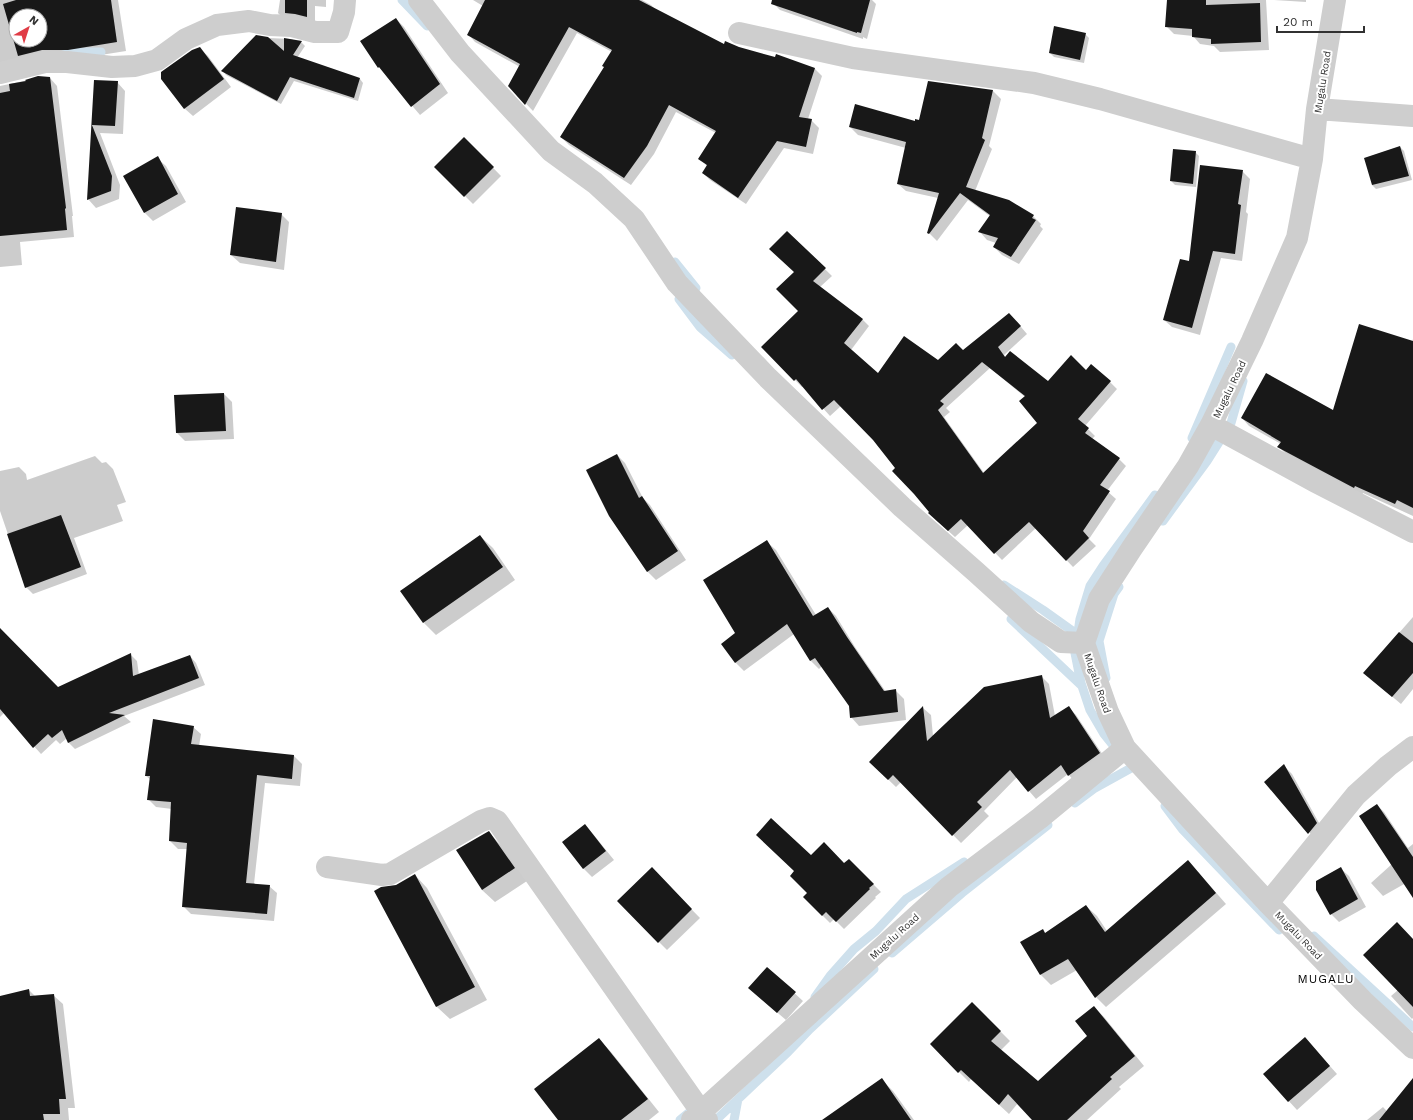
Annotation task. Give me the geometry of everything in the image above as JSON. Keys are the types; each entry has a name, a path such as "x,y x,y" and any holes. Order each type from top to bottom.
{"street":[{"path":"0,73 45,62 66,62 112,67 135,66 157,60 186,39 217,25 249,21 270,25 292,26 315,32 338,32 344,12 345,0"},
{"path":"419,0 460,53 551,151 595,183 634,219 678,283 768,378 902,507 1031,622 1061,642 1084,643"},
{"name":"Mugalu Road","path":"1335,0 1317,109 1312,159 1297,238 1252,341 1211,425 1188,466 1099,599 1084,643 1108,712 1124,748 1268,903 1363,1001 1413,1048"},
{"path":"739,33 853,58 1034,83 1100,98 1312,159"},
{"path":"1317,109 1413,116"},
{"path":"1211,425 1413,532"},
{"path":"1268,903 1356,795 1388,766 1413,747"},
{"name":"Mugalu Road","path":"700,1117 949,887 1040,818 1124,748"},
{"path":"327,867 382,875 390,874 481,821 490,818 497,821 700,1117"}],"building":[{"path":"16,0 111,0 117,42 68,50 42,50 18,56 16,48 48,48 48,8 8,8 8,21 3,4"},
{"path":"285,0 307,0 307,17 285,13"},
{"path":"485,0 639,0 724,44 725,41 739,47 775,57 776,54 815,68 799,117 812,119 806,147 777,141 738,198 702,173 707,165 698,159 716,131 669,105 647,146 624,178 560,137 604,67 602,66 612,50 569,27 525,105 508,86 520,64 467,35"},
{"path":"772,0 870,0 861,33 857,33 771,4"},
{"path":"1167,0 1206,0 1206,5 1260,3 1261,42 1211,44 1211,39 1192,37 1192,29 1165,27"},
{"path":"396,18 440,84 411,107 379,67 378,68 360,41"},
{"path":"1054,26 1086,33 1080,60 1049,53"},
{"path":"256,35 268,37 284,51 284,38 302,41 293,55 360,78 354,98 290,77 277,101 221,71"},
{"path":"200,47 224,79 184,109 161,79 161,72 192,50"},
{"path":"38,76 50,77 66,208 67,230 0,236 0,93 10,91 9,84 26,81 25,80"},
{"path":"94,80 118,81 115,126 92,125 112,176 111,191 87,200"},
{"path":"928,81 993,90 982,138 985,140 966,187 1009,200 1034,215 1032,218 1036,220 1011,257 993,247 998,238 978,232 990,215 960,193 929,234 927,233 939,193 897,184 906,142 849,127 855,104 915,121 915,119 919,120"},
{"path":"464,137 494,167 464,197 434,167"},
{"path":"1400,146 1409,176 1372,185 1364,158"},
{"path":"1173,149 1196,151 1193,184 1170,181"},
{"path":"158,156 178,194 144,213 123,176"},
{"path":"1200,165 1243,170 1238,204 1241,205 1235,254 1213,251 1192,328 1163,320 1180,259 1189,261"},
{"path":"236,207 282,213 276,262 230,255"},
{"path":"787,231 826,268 813,281 863,319 844,343 878,373 904,336 938,360 956,343 963,350 1009,313 1021,326 998,347 1005,357 1010,351 1048,381 1071,355 1086,370 1091,364 1111,381 1078,419 1089,428 1085,433 1120,458 1100,485 1110,491 1083,531 1089,538 1066,561 1029,522 994,554 961,519 948,531 928,513 929,512 914,494 892,471 895,468 873,440 834,400 822,410 796,379 794,381 761,347 798,311 776,289 794,272 769,249","holes":["982,362 1025,396 1019,401 1037,423 983,473 938,410 944,404 940,401"]},
{"path":"1359,324 1413,341 1413,508 1397,500 1395,504 1355,486 1354,488 1277,447 1281,442 1241,418 1266,373 1333,410"},
{"path":"224,393 226,431 176,433 174,395"},
{"path":"617,454 639,498 642,496 678,551 647,572 609,516 586,470"},
{"path":"61,515 81,567 25,588 7,534"},
{"path":"480,535 503,567 423,623 400,591"},
{"path":"767,540 813,616 828,607 884,691 896,689 898,712 850,718 849,706 815,658 810,661 787,624 735,663 721,644 735,633 703,580"},
{"path":"0,628 58,687 131,653 133,676 190,655 199,678 109,713 125,715 68,743 62,730 52,738 48,734 33,748 0,709"},
{"path":"1399,632 1413,643 1413,673 1392,697 1363,673"},
{"path":"1042,675 1050,718 1069,706 1100,753 1068,776 1061,765 1028,792 1010,770 977,802 982,807 952,836 893,775 888,780 869,762 923,706 927,741 984,687"},
{"path":"153,719 194,726 191,744 294,755 292,779 257,775 246,883 270,885 267,914 182,907 187,843 169,841 171,802 147,800 150,776 145,776"},
{"path":"1284,764 1317,823 1308,834 1264,782"},
{"path":"1377,804 1413,857 1413,898 1359,816"},
{"path":"771,818 811,855 824,842 844,863 849,859 874,884 836,922 826,912 822,916 803,897 807,893 790,876 794,871 756,835"},
{"path":"585,824 606,851 583,869 562,842"},
{"path":"489,831 515,868 482,890 456,850"},
{"path":"1188,860 1216,893 1095,998 1068,959 1040,975 1020,942 1043,929 1045,933 1086,905 1105,932"},
{"path":"652,867 692,909 658,943 617,901"},
{"path":"1341,867 1358,899 1330,915 1316,890 1316,881"},
{"path":"415,874 475,987 436,1007 374,891 381,887 396,885"},
{"path":"1397,922 1413,939 1413,1007 1363,955"},
{"path":"767,967 796,992 777,1013 748,988"},
{"path":"29,989 30,996 54,994 66,1099 59,1099 60,1114 43,1114 44,1120 0,1120 0,996"},
{"path":"972,1002 1001,1031 991,1041 1038,1081 1087,1036 1075,1021 1094,1006 1135,1056 1110,1077 1112,1079 1067,1120 1032,1120 1008,1094 999,1105 961,1070 958,1073 930,1044"},
{"path":"1305,1037 1330,1066 1288,1102 1263,1074"},
{"path":"599,1038 648,1099 621,1120 558,1120 534,1089"},
{"path":"882,1078 911,1120 822,1120"},
{"path":"1413,1078 1413,1120 1379,1120"}],"waterway":[{"path":"402,0 427,26"},
{"path":"63,55 75,52 101,52"},
{"path":"675,262 696,288"},
{"path":"679,299 700,327 732,355"},
{"path":"1192,438 1231,347"},
{"path":"1163,521 1207,461 1231,423 1243,381"},
{"path":"1116,749 1104,734 1090,710 1081,683 1075,653 1080,619 1090,586 1155,495"},
{"path":"1004,585 1078,635"},
{"path":"1106,678 1099,641 1114,594 1119,587"},
{"path":"1011,619 1082,686"},
{"path":"1075,803 1095,788 1133,767"},
{"path":"1165,806 1183,830 1279,930"},
{"path":"892,953 962,893 1048,825"},
{"path":"815,997 830,976 854,949 876,931 906,899 964,862"},
{"path":"1314,936 1413,1027"},
{"path":"716,1120 874,969"},
{"path":"734,1120 738,1099"},
{"path":"680,1120 691,1111"}],"district":[{"name":"MUGALU","path":"1326,979"}]}
